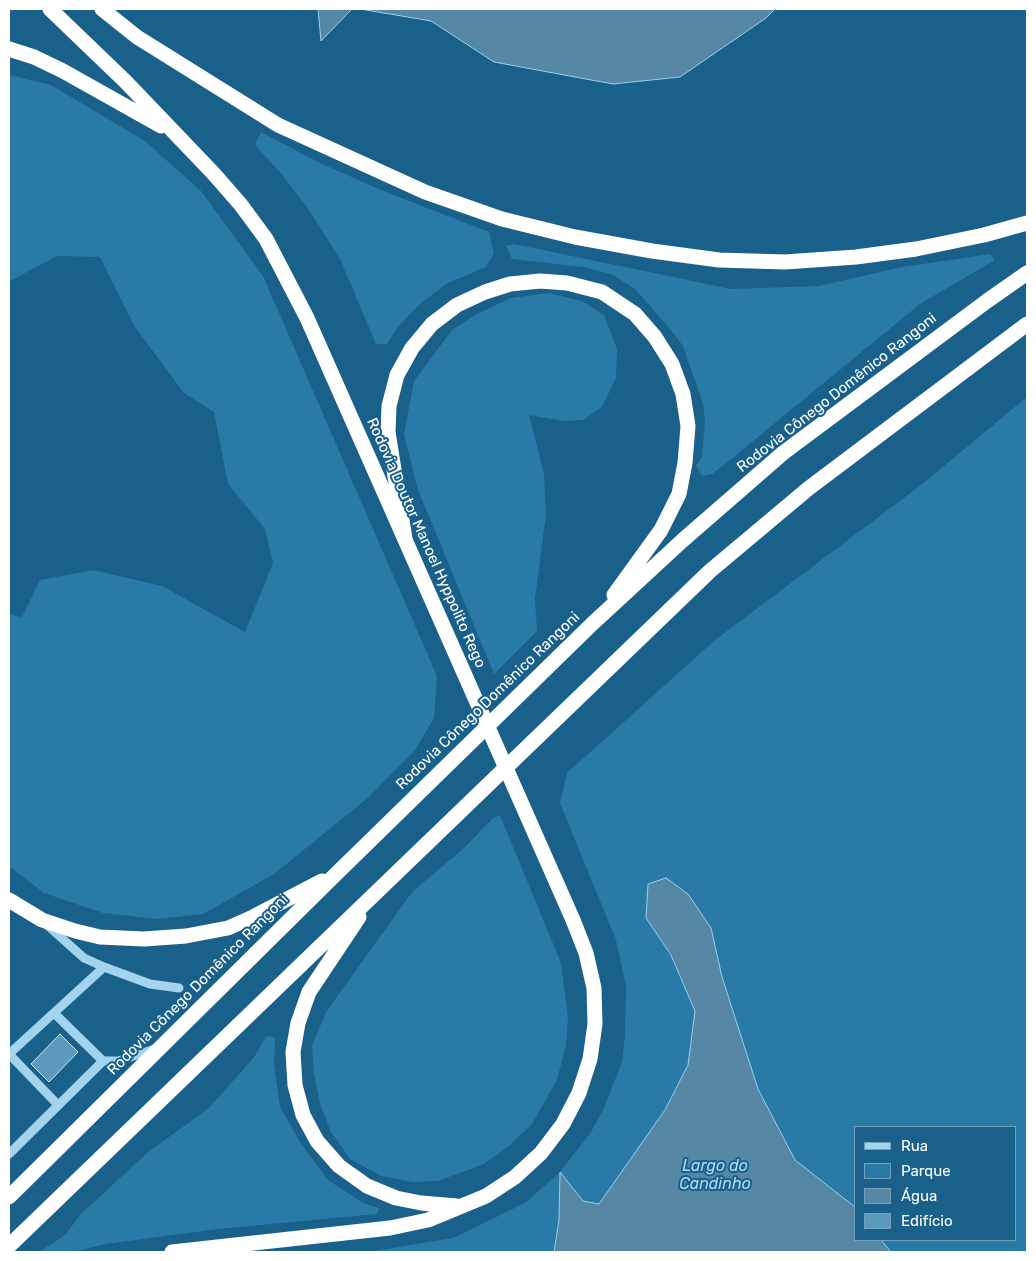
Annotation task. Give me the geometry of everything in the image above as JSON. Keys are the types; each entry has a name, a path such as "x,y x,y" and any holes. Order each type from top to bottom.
{"highway":[{"name":"Rodovia Doutor Manoel Hyppolito Rego","path":"50,9 126,82 241,205 266,239 287,275 573,920 586,953 594,988 595,1024 590,1059 579,1093 563,1124 541,1153 515,1177 486,1196 428,1220 390,1228 172,1252"},
{"path":"102,9 145,42 209,84 286,129 424,192 502,219 574,237 652,251 719,260 785,262 856,257 916,249 984,235 1027,223"},
{"path":"9,49 34,57 63,71 176,134"},
{"name":"Rodovia Cônego Domênico Rangoni","path":"9,1197 592,624 683,540 783,453 986,300 1027,273"},
{"path":"405,539 388,432 390,406 398,375 412,348 432,324 457,305 485,292 510,284 540,281 567,283 602,292 635,314 655,337 672,364 683,394 688,426 685,463 679,494 661,530 592,624"},
{"path":"9,1246 710,570 809,488 1027,324"},
{"path":"9,900 42,920 100,937 144,939 186,936 228,928 253,918 337,873"},
{"path":"383,885 309,992 298,1023 293,1052 295,1085 303,1115 317,1141 338,1166 367,1186 396,1198 421,1204 464,1206"}],"lane":[{"path":"42,920 84,958 104,968 150,984 179,988"},
{"path":"58,1105 9,1054 104,968"},
{"path":"54,1013 103,1061"},
{"path":"9,1154 103,1061 118,1060 162,1046"}],"green space":[{"path":"9,75 51,85 145,141 201,191 263,276 437,676 434,718 415,750 369,797 274,874 203,914 157,919 103,913 44,893 9,866 9,614 22,617 40,580 93,570 162,586 245,632 273,563 265,529 228,484 214,412 184,393 135,327 100,257 57,256 10,281 9,284"},
{"path":"261,132 318,162 381,190 489,232 494,253 486,267 446,284 419,305 397,328 387,344 376,344 340,259 307,207 279,171 255,145"},
{"path":"514,244 731,289 819,286 902,267 990,254 995,260 920,304 730,460 712,474 702,476 696,466 702,456 705,421 703,404 683,346 671,330 635,289 613,275 584,267 512,259 506,246"},
{"path":"549,293 582,301 604,315 617,349 616,378 602,407 583,420 563,421 529,415 544,474 546,514 535,599 537,631 494,674 418,490 404,434 414,381 452,330 477,314 511,298"},
{"path":"1027,397 1027,1252 891,1252 882,1241 1016,1241 1016,1126 854,1126 854,1206 795,1160 758,1089 722,977 711,928 646,918 671,955 695,1011 688,1065 665,1110 599,1204 583,1201 560,1173 559,1220 554,1252 368,1252 453,1238 525,1203 560,1172 591,1132 603,1110 622,1062 625,1036 626,987 616,940 560,803 567,773 715,640 921,485"},
{"path":"500,815 561,963 568,1018 566,1045 557,1080 532,1124 509,1146 484,1164 438,1181 413,1182 381,1176 350,1159 331,1132 320,1104 314,1073 312,1046 326,1012 412,892 464,848 493,818"},
{"path":"266,1036 275,1037 274,1064 280,1107 300,1142 328,1180 363,1203 379,1208 377,1214 218,1229 106,1244 73,1252 39,1252 65,1235 81,1214 148,1152 208,1109 255,1056"}],"water":[{"path":"318,9 352,9 321,41"},
{"path":"360,9 775,9 766,18 680,77 613,84 494,62 431,21"},
{"name":"Largo do Candinho","path":"666,878 688,894 711,928 722,977 758,1089 795,1160 854,1206 854,1241 882,1241 891,1252 554,1252 559,1220 560,1172 583,1201 599,1204 665,1110 688,1065 695,1011 671,955 646,918 648,884"}],"building":[{"path":"60,1034 78,1052 49,1082 31,1064"}]}
